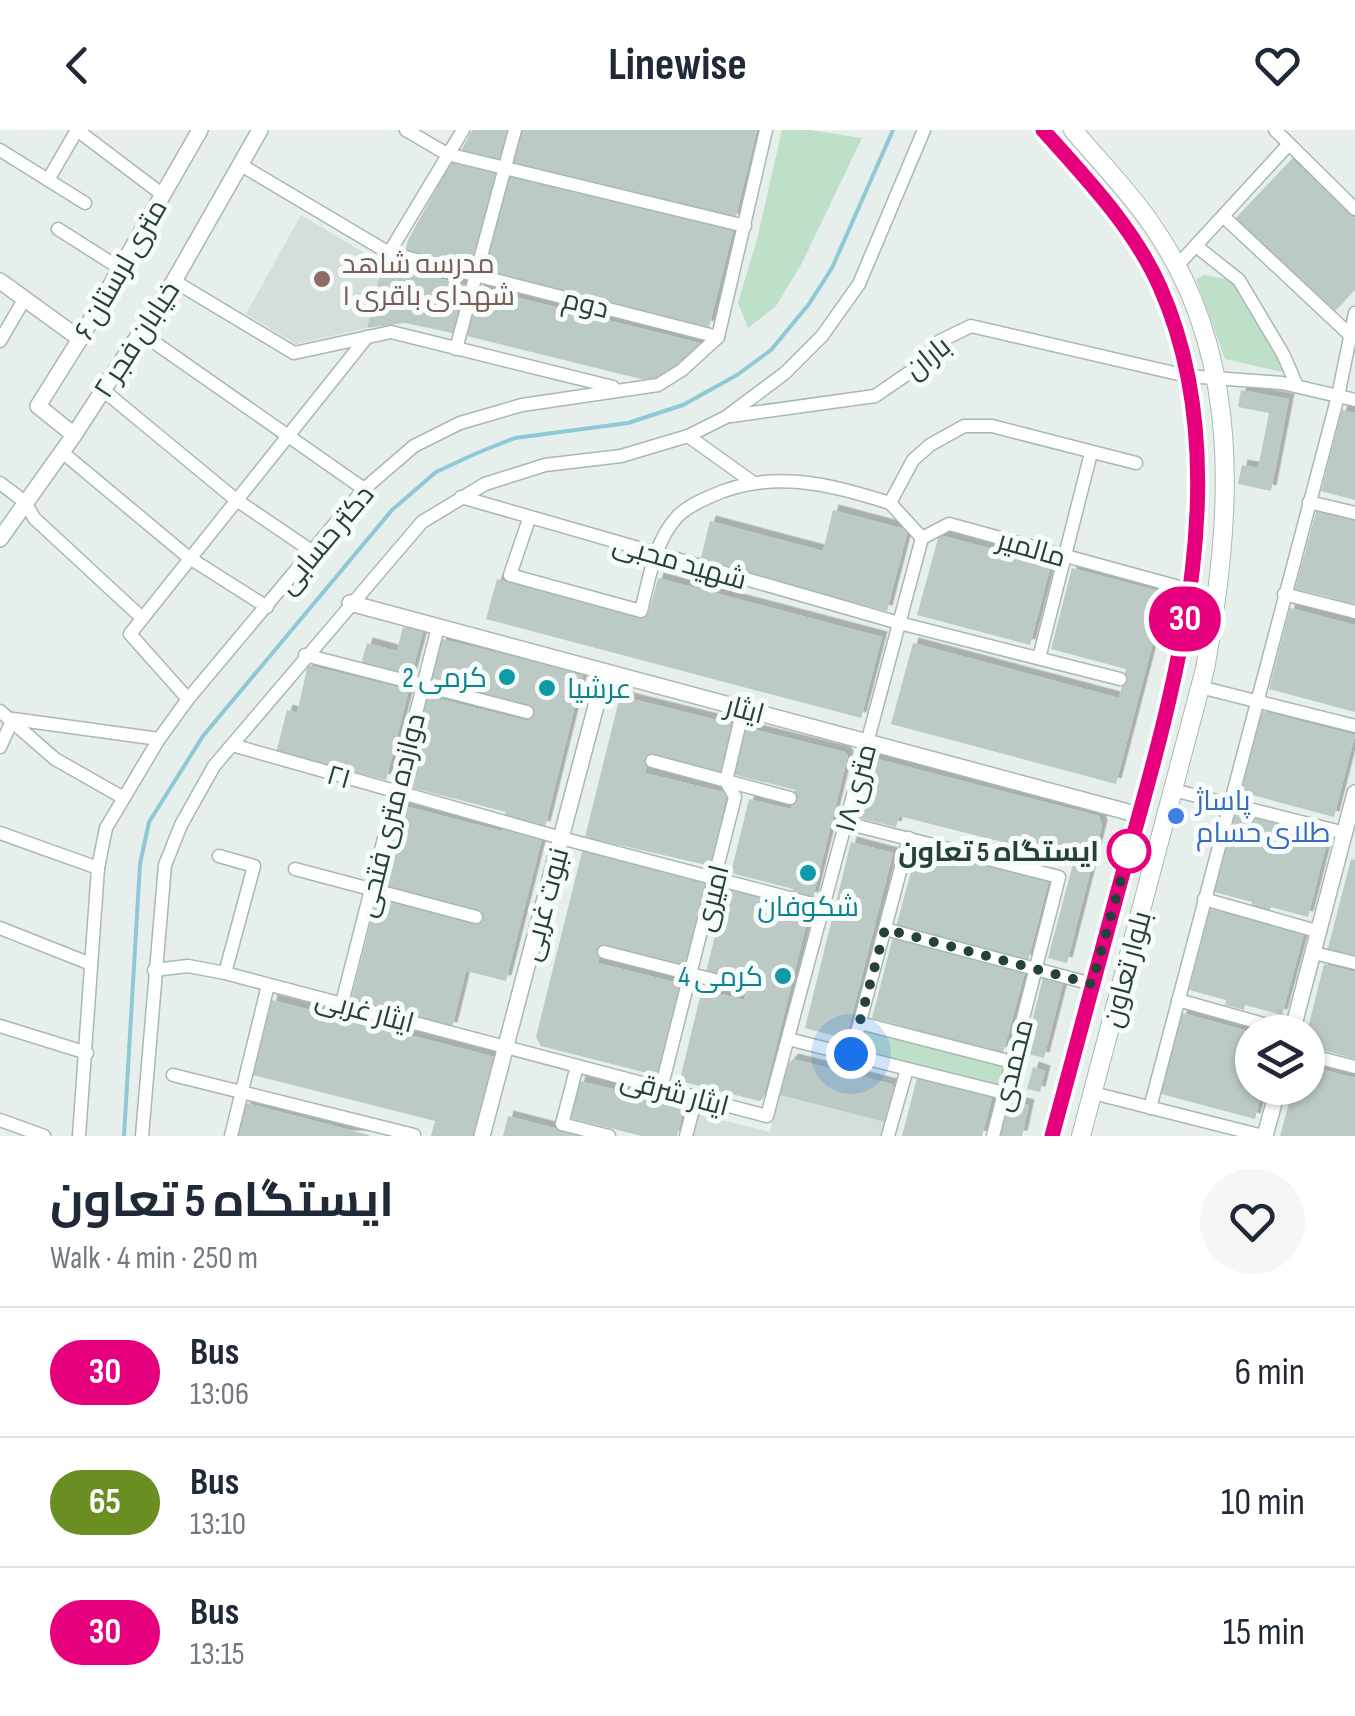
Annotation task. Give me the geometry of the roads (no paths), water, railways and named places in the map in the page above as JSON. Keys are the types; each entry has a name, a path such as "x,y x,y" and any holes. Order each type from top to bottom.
{"main road":[{"name":"بلوار تعاون","path":"1043,130 1120,220 1160,286 1182,348 1193,406 1196,462 1190,590 1177,662 1052,1136"},
{"name":"بلوار تعاون","path":"1074,130 1152,225 1186,283 1216,376 1226,479 1226,526 1218,596 1200,687 1082,1136"},
{"path":"1139,815 1164,822"}],"street":[{"path":"48,180 77,130 163,195"},
{"name":"۶ متری لرستان","path":"74,434 38,406 200,130"},
{"name":"خیابان فجر ۲","path":"0,540 174,281 260,130"},
{"path":"406,130 448,154 745,226"},
{"path":"389,253 462,130"},
{"path":"456,349 516,130"},
{"path":"718,337 766,130"},
{"path":"142,1136 165,865 214,766 422,522 485,484 545,466 621,456 688,436 726,417 786,373 822,336 858,284 924,130"},
{"path":"1275,130 1355,209"},
{"path":"1176,267 1289,144"},
{"path":"0,150 84,203"},
{"name":"دوم","path":"241,165 389,253 718,337"},
{"path":"1224,217 1349,334"},
{"path":"58,228 121,268"},
{"path":"1196,246 1240,280 1284,354 1296,386"},
{"path":"0,281 80,339"},
{"path":"174,281 294,353 391,332 622,389"},
{"path":"0,340 25,298"},
{"path":"1150,1108 1338,396 1355,314"},
{"name":"باران","path":"726,417 875,396 913,370 940,341 970,326 1187,376 1296,386 1355,400"},
{"path":"140,333 364,489"},
{"path":"188,698 130,634 368,337"},
{"name":"دکتر حسابی","path":"79,1136 98,868 106,828 159,738 188,698 364,489 414,446 460,422 522,404 658,385 682,370 718,337"},
{"path":"103,390 235,499 313,552"},
{"path":"890,504 913,460 930,445 964,426 992,426 1136,463"},
{"path":"688,436 751,481"},
{"path":"62,452 188,557 267,607"},
{"path":"1038,658 1092,453"},
{"path":"529,518 510,574 641,611 656,554 678,515 710,496 751,481 803,482 890,504 922,538"},
{"path":"0,483 142,618"},
{"name":"شهید محبی","path":"461,498 899,622 1120,679"},
{"path":"1309,502 1355,514"},
{"name":"مالمیر","path":"922,538 949,524 1190,590"},
{"name":"۱۸ متری","path":"788,1039 922,538"},
{"path":"1284,594 1355,612"},
{"name":"ایثار","path":"350,603 1139,815"},
{"name":"دوازده متری فتحی","path":"342,1004 438,627"},
{"path":"305,655 527,712"},
{"name":"نبوت غربی","path":"482,1136 605,672"},
{"path":"1200,687 1355,726"},
{"name":"امیری","path":"661,1089 735,797 726,781 743,708"},
{"path":"0,710 55,759 122,797"},
{"path":"13,719 159,738"},
{"path":"0,747 13,719"},
{"name":"۲۱","path":"232,745 824,907"},
{"path":"652,761 790,798"},
{"path":"1173,790 1345,832"},
{"path":"1297,1015 1320,932 1348,855 1345,832 1355,793"},
{"path":"846,823 909,838 851,1054"},
{"path":"0,833 98,868"},
{"name":"محمدی","path":"909,838 1059,877 994,1136"},
{"path":"220,856 254,866 225,973"},
{"path":"295,868 476,917"},
{"path":"1204,899 1320,932"},
{"path":"0,928 92,964"},
{"path":"885,929 1092,984"},
{"path":"604,952 734,986"},
{"path":"1314,952 1355,963"},
{"name":"ایثار غربی","path":"154,970 188,966 225,973 506,1046"},
{"path":"231,1136 268,984"},
{"path":"1178,1000 1235,1016"},
{"path":"860,1022 1012,1062"},
{"path":"0,1026 86,1053"},
{"path":"788,1039 1004,1093"},
{"name":"ایثار شرقی","path":"506,1046 767,1116 788,1039"},
{"path":"1325,1059 1355,1067"},
{"path":"577,1066 562,1124 609,1136"},
{"path":"888,1136 907,1068"},
{"path":"173,1075 414,1135"},
{"path":"1093,1094 1264,1136 1273,1105"},
{"path":"686,1136 696,1098"},
{"path":"0,1120 44,1136"}],"waterway":[{"path":"124,1136 140,864 149,822 203,736 392,510 436,472 515,438 628,423 683,405 737,375 771,350 809,304 832,268 893,130"}],"place":[{"name":"مدرسه شاهد شهدای باقری ۱","path":"322,279"},
{"name":"کرمی 2","path":"507,677"},
{"name":"عرشیا","path":"547,688"},
{"name":"پاساژ طلای حسام","path":"1176,816"},
{"name":"ایستگاه 5 تعاون","path":"1129,851"},
{"name":"شکوفان","path":"808,873"},
{"name":"کرمی 4","path":"783,976"}]}
